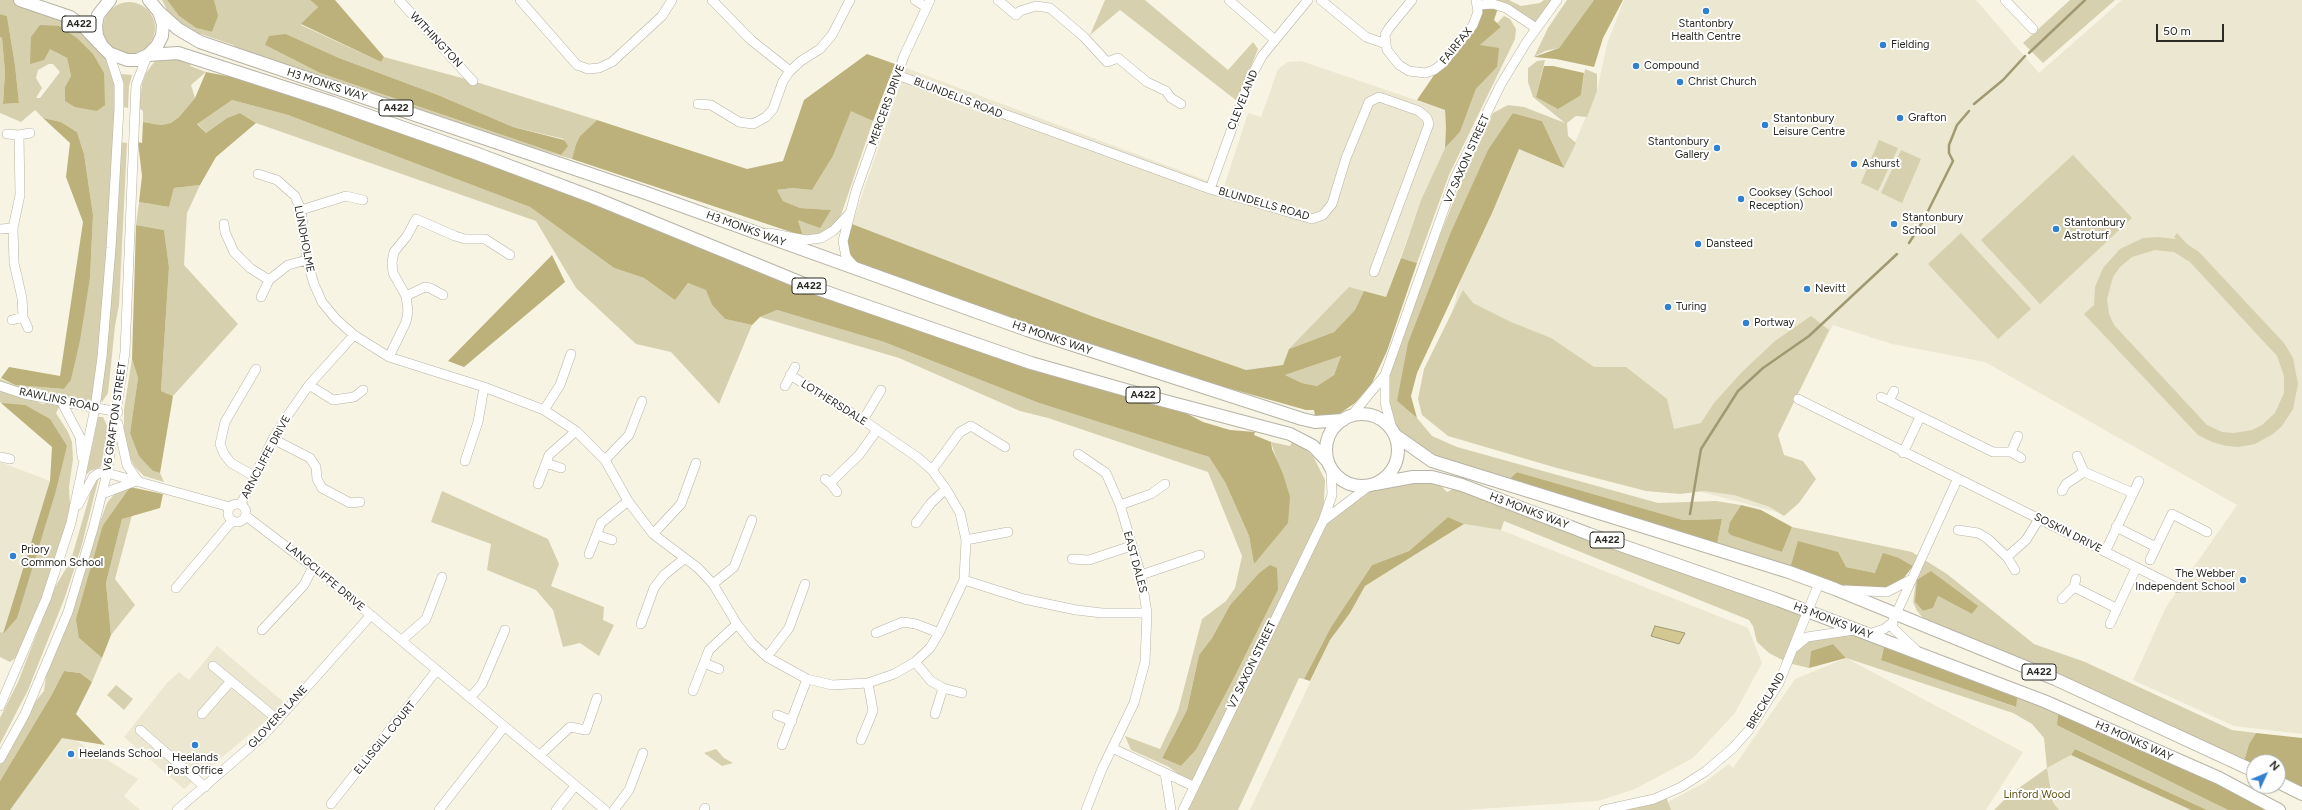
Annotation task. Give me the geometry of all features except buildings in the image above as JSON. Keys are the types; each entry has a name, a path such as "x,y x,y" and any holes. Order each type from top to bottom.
{"main road":[{"name":"A422","path":"21,0 70,17 84,27 105,49 127,60 147,55 157,46 162,36 163,24 154,5"},
{"name":"A422","path":"105,49 97,36 96,25 98,15 110,0"},
{"name":"H3 MONKS WAY","path":"154,5 178,29 200,42 561,164 1027,330 1302,420 1315,422 1347,418"},
{"name":"H3 MONKS WAY","path":"147,55 178,53 333,103 592,197 809,286 1031,363 1161,400 1297,436 1313,446 1329,465"},
{"name":"A422","path":"1347,418 1363,414 1375,417 1386,423 1394,434"},
{"path":"1329,465 1326,450 1328,438 1334,428 1347,418"},
{"name":"H3 MONKS WAY","path":"1394,434 1413,450 1439,463 1789,572 1835,589 1894,618 2055,679 2246,767"},
{"path":"1372,485 1387,476 1396,464 1398,450 1394,434"},
{"name":"A422","path":"1329,465 1338,477 1347,483 1358,486 1372,485"},
{"name":"H3 MONKS WAY","path":"1372,485 1413,477 1432,477 1462,485 1589,534 1778,600 1869,634 1922,656 2044,701 2219,778 2279,810"},
{"path":"2286,786 2302,794"}],"street":[{"name":"WITHINGTON","path":"399,0 473,81"},
{"path":"520,0 577,65 588,69 599,68 612,62 662,16 672,0"},
{"path":"712,0 751,40 790,71"},
{"path":"698,104 711,105 739,122 753,124 766,117 773,108 783,81 790,71 801,61 820,49 832,35 850,0"},
{"path":"915,0 928,3"},
{"path":"998,0 1013,18 1020,11 1036,6 1050,8 1084,37 1107,62 1118,58 1147,82 1166,91 1171,98 1181,104"},
{"path":"1229,0 1275,40"},
{"name":"CLEVELAND","path":"1210,189 1249,81 1262,56 1308,0"},
{"path":"1321,0 1366,37 1386,44 1386,35 1389,28 1412,0"},
{"name":"V7 SAXON STREET","path":"1394,434 1385,403 1385,375 1455,178 1508,72 1526,42 1557,0"},
{"path":"2005,0 2033,29"},
{"name":"FAIRFAX","path":"1386,44 1387,50 1399,65 1418,73 1434,70 1448,58 1473,25 1477,2 1493,4 1506,8 1536,28"},
{"name":"MERCERS DRIVE","path":"856,268 846,257 843,242 856,191 897,75 928,3"},
{"name":"V6 GRAFTON STREET","path":"0,706 46,599 70,523 95,408 105,326 119,108 119,84 105,49"},
{"name":"V6 GRAFTON STREET","path":"0,759 25,714 68,612 107,473 117,415 125,352 136,86 147,55"},
{"name":"BLUNDELLS ROAD","path":"897,75 1210,189 1299,215 1317,218 1323,215 1332,204 1346,158 1369,102 1379,97 1419,111 1428,118 1429,124 1374,272"},
{"path":"7,134 19,135 30,133"},
{"path":"19,135 20,196 13,228 14,263 22,298 23,317 28,328"},
{"name":"LUNDHOLME","path":"258,174 266,175 285,186 295,196 301,210 307,260 314,284 322,302 336,319 354,335"},
{"path":"301,210 346,196 363,200"},
{"path":"744,228 806,240 821,238 833,231 851,212"},
{"path":"389,357 406,322 406,296 394,273 392,262 394,252 407,236 416,219 465,239 485,239 510,255"},
{"path":"224,224 225,232 234,252 250,268 269,280"},
{"path":"0,229 13,228"},
{"path":"261,297 269,280 288,265 307,260"},
{"path":"406,296 425,287 443,295"},
{"path":"12,320 23,317"},
{"path":"354,335 389,357 484,388 544,410 576,431 605,460 628,501 653,534 684,559 698,568 713,584 737,624 767,657 807,679 832,685 868,683 894,674 915,662 930,648 939,633 964,580 1024,599 1076,610 1102,613 1147,613"},
{"name":"ARNCLIFFE DRIVE","path":"241,504 273,439 309,385 354,335"},
{"path":"544,410 560,385 571,354"},
{"name":"LOTHERSDALE","path":"785,386 795,367"},
{"path":"254,476 231,463 224,454 220,444 226,422 256,369"},
{"name":"LOTHERSDALE","path":"790,375 863,420 917,457 932,470 946,489 960,513 966,540 964,580"},
{"name":"V7 SAXON STREET","path":"1347,418 1385,375"},
{"path":"309,385 333,400 354,397 363,390"},
{"name":"RAWLINS ROAD","path":"0,386 24,394 95,408 117,415"},
{"path":"464,461 478,422 484,388"},
{"path":"863,420 881,390"},
{"path":"1894,391 1885,399 1993,452 2011,452 2021,458"},
{"name":"SOSKIN DRIVE","path":"1798,400 2178,588"},
{"path":"61,401 80,437 83,464"},
{"path":"605,460 629,435 642,401"},
{"path":"117,415 123,453 127,465 138,481"},
{"path":"1903,453 1920,417"},
{"path":"932,470 960,432 972,426 1005,447"},
{"path":"837,492 827,481 860,455 877,430"},
{"path":"538,484 549,455 576,431"},
{"path":"2011,452 2018,436"},
{"path":"273,439 310,458 316,467 317,479 322,488 350,503 360,502"},
{"name":"EAST DALES","path":"1078,454 1106,473 1120,505 1131,546 1141,575 1147,613 1145,662 1134,703 1112,748"},
{"path":"2077,456 2084,472 2133,493"},
{"path":"0,457 10,459"},
{"path":"546,463 561,468"},
{"path":"653,534 681,504 696,463"},
{"name":"V7 SAXON STREET","path":"1182,810 1187,806 1193,786 1321,525 1332,495 1329,465"},
{"path":"2062,491 2066,484 2084,472"},
{"path":"70,523 93,477 99,473 107,473 138,481 230,507"},
{"path":"1869,634 1884,629 1894,618 1910,580 1957,480"},
{"path":"102,494 138,481"},
{"path":"2105,552 2139,481"},
{"path":"1120,505 1151,494 1165,484"},
{"name":"V7 SAXON STREET","path":"1321,525 1372,485"},
{"path":"916,523 931,503 946,489"},
{"path":"589,554 601,523 628,501"},
{"path":"235,503 241,504 247,510 246,516 240,522 232,521 228,515 230,507 235,503"},
{"path":"2150,560 2172,514 2207,532"},
{"name":"LANGCLIFFE DRIVE","path":"246,516 313,567 605,810"},
{"path":"2007,557 2026,540 2039,519"},
{"path":"713,584 734,567 752,520"},
{"path":"176,588 232,521"},
{"path":"1960,527 1978,533 1988,539 2007,557 2015,570"},
{"path":"2116,528 2156,547"},
{"path":"966,540 1008,532"},
{"path":"597,535 612,540"},
{"path":"1072,559 1089,560 1131,546"},
{"path":"1141,575 1200,555"},
{"path":"641,624 654,588 664,575 684,559"},
{"path":"262,630 304,585 313,567"},
{"path":"2110,624 2116,608 2136,568"},
{"path":"402,640 426,619 442,577"},
{"path":"1835,589 1865,592 1887,592 1910,580"},
{"name":"BRECKLAND","path":"1604,810 1654,799 1681,787 1706,771 1733,748 1749,730 1779,683 1819,583"},
{"path":"2062,599 2075,583 2116,608"},
{"path":"767,657 789,628 805,584"},
{"name":"GLOVERS LANE","path":"177,810 205,787 278,720 371,615"},
{"path":"1894,618 1894,629 1922,656"},
{"path":"876,633 903,622 916,624 939,633"},
{"path":"693,691 709,650 737,624"},
{"path":"470,698 482,684 505,630"},
{"path":"1794,648 1807,638 1856,630"},
{"path":"915,662 931,681 943,688 962,693"},
{"path":"704,663 719,669"},
{"path":"213,666 278,720"},
{"name":"ELLISGILL COURT","path":"331,804 420,695 437,670"},
{"path":"782,745 807,679"},
{"path":"202,714 231,681"},
{"path":"861,740 873,711 868,683"},
{"path":"935,714 943,688"},
{"path":"540,755 570,727 586,730 597,698"},
{"path":"777,715 792,721"},
{"path":"439,810 504,727"},
{"path":"140,730 205,787"},
{"path":"1086,810 1112,748 1193,786"},
{"path":"614,810 629,790 643,753"},
{"path":"1165,773 1171,810"},
{"path":"556,810 575,786"}],"shaded area":[{"path":"167,0 214,0 218,16 212,32 196,28 179,16"},
{"path":"310,0 335,0 384,57 381,62 301,24 318,7"},
{"path":"1594,0 1623,0 1603,38 1594,67 1556,59 1534,57 1559,48"},
{"name":"Stantonbury School","path":"1624,0 1976,0 2039,73 2122,0 2302,0 2302,734 2234,726 2133,680 2166,607 2237,505 1985,362 1892,344 1833,325 1771,444 1780,513 1426,418 1460,281 1519,148 1564,168 1597,91 1607,44"},
{"path":"1478,5 1499,5 1494,20 1501,27 1480,45 1499,48 1497,67 1476,89 1460,132 1445,148 1445,110 1417,100 1441,65 1473,25"},
{"path":"0,14 7,16 15,65 19,103 3,104 5,72 2,38 0,37"},
{"path":"40,25 59,26 77,38 93,54 104,73 105,105 97,111 75,107 65,101 65,87 71,76 67,58 50,49 44,60 30,64 31,37"},
{"path":"286,34 339,58 438,95 513,127 564,140 568,146 561,155 320,73 265,45 269,36"},
{"path":"867,54 895,64 873,121 851,111 833,156 812,190 792,188 777,190 783,201 800,208 831,210 820,228 798,220 803,236 572,159 580,136 597,120 747,169 783,161 804,100"},
{"path":"1301,61 1445,110 1445,148 1421,200 1386,298 1289,349 1283,365 1246,370 1094,317 852,224 906,68 1224,187 1248,113 1261,117 1278,69 1288,62"},
{"path":"1544,66 1553,66 1584,73 1581,95 1558,109 1536,97"},
{"path":"206,72 283,87 333,103 809,286 1161,400 1203,422 1230,430 1255,432 1254,435 1271,442 1272,449 1283,474 1290,497 1288,523 1254,564 1249,536 1225,482 1209,457 1039,403 884,342 777,310 760,317 752,325 725,319 712,305 706,290 688,283 675,300 644,278 614,268 530,207 288,115 232,100 197,124 206,133 227,118 240,113 256,123 216,157 200,185 174,188 169,207 139,202 142,176 138,142 142,143 143,122 161,125 171,123 179,117 195,98"},
{"path":"1513,113 1542,121 1564,168 1519,149 1492,213 1417,373 1411,396 1417,418 1397,401 1408,343 1451,232 1488,150"},
{"path":"43,118 61,122 77,132 84,154 93,215 90,278 80,340 71,380 64,389 15,385 1,378 9,367 60,376 83,222 66,177 70,143"},
{"path":"852,224 1094,317 1246,370 1283,365 1289,349 1334,332 1355,310 1364,291 1386,297 1401,258 1417,263 1387,351 1371,385 1355,403 1339,414 1315,416 1314,410 1306,410 1228,388 1205,385 1027,330 866,268 854,261 846,245","holes":["1341,356 1334,375 1317,386 1302,383 1285,375"]},
{"path":"136,225 164,230 169,267 161,391 173,396 160,473 153,471 139,456 130,433 138,378 132,359"},
{"path":"552,255 565,282 464,367 448,361"},
{"path":"1,403 25,405 50,419 67,446 55,494 17,618 3,634 50,481 52,447"},
{"name":"Priory Common School","path":"0,462 50,481 3,634 0,632"},
{"path":"1517,472 1683,520 1722,519 1716,549 1505,483"},
{"path":"130,487 163,494 160,508 122,519 106,583 111,635 102,658 79,638 76,619 103,525"},
{"path":"1741,505 1761,510 1792,527 1782,552 1731,535 1728,532 1730,522"},
{"path":"1448,517 1464,524 1365,586 1350,613 1330,640 1310,681 1304,679 1331,627 1372,565 1409,551"},
{"path":"1464,524 1501,530 1748,628 1762,663 1735,713 1693,758 1635,789 1598,801 1464,810 1250,810 1330,640 1350,613 1365,586"},
{"path":"1798,541 1838,552 1846,567 1875,573 1883,553 1899,558 1913,566 1896,588 1865,592 1789,572"},
{"path":"1270,565 1277,568 1278,590 1196,750 1181,766 1162,758 1187,710 1199,655 1212,638 1230,605 1259,573"},
{"path":"1931,571 1978,606 1972,614 1938,596 1933,608 1923,611 1915,602 1917,580"},
{"path":"1655,626 1685,633 1679,644 1651,636"},
{"path":"1885,642 2018,691 2016,707 1881,660"},
{"path":"1833,644 1846,658 1809,668 1811,651"},
{"path":"217,646 286,704 184,789 124,737 167,683 179,672 189,680"},
{"path":"1846,658 2023,752 1986,810 1671,810 1668,802 1702,784 1729,764 1733,768 1795,679"},
{"path":"64,671 80,673 92,682 76,714 105,745 62,738 10,810 0,810 0,781 51,696"},
{"path":"2059,708 2279,810 2228,810 2057,725"},
{"name":"Heelands School","path":"59,730 138,779 124,796 140,810 7,810"},
{"path":"2256,733 2302,738 2302,794 2286,786 2286,754 2246,754 2249,744"},
{"path":"2075,749 2207,810 2191,810 2071,755"},
{"path":"2246,754 2246,767 2243,765"},
{"path":"2071,755 2191,810 2059,810 2054,802 2047,768"}],"green space":[{"path":"0,0 32,0 70,17 114,64 117,143 95,408 62,401 56,413 68,432 72,442 73,459 69,487 71,523 26,650 10,662 0,657 0,632 3,633 67,446 0,402 0,379 15,385 64,389 71,380 90,278 93,215 84,154 77,132 61,122 43,118 35,110 21,122 0,113 0,37 2,38 5,72 3,104 19,103 15,65 7,16 0,14","holes":["50,49 104,73 65,87 71,76 67,58","49,64 53,64 60,72 40,98 36,98 42,88 36,78 38,70","16,391 60,401 42,404"]},
{"path":"162,0 167,0 179,16 196,28 212,32 217,16 214,0 310,0 318,7 301,25 381,62 384,57 473,81 597,120 580,136 572,159 424,118 258,62 233,45 201,34 198,36 182,26 168,12","holes":["286,34 339,58 438,95 513,127 564,139 561,155 320,73 265,45"]},
{"path":"1105,0 1145,0 1228,70 1253,42 1258,49 1237,101 1120,10 1090,35"},
{"path":"1476,0 1509,0 1521,6 1540,3 1544,0 1557,0 1536,28 1506,8"},
{"path":"1567,0 1594,0 1559,48 1545,51 1534,57 1548,28"},
{"path":"2070,0 2115,0 2043,63 2023,43"},
{"path":"129,2 143,6 151,14 155,28 151,42 143,50 129,54 115,50 107,42 103,28 107,14 115,6"},
{"path":"1504,16 1510,19 1516,29 1515,39 1449,175 1417,263 1401,258 1421,200 1445,148 1460,132 1476,89 1497,67 1480,45 1501,27 1497,23"},
{"path":"176,59 191,64 190,66 206,72 191,85 195,98 179,117 171,123 161,125 143,122 143,111 139,108 142,84 146,73 155,61"},
{"path":"1545,60 1536,97 1581,95 1585,69 1597,74 1597,91 1587,117 1576,116 1567,123 1568,136 1576,143 1564,168 1542,121 1513,113 1397,401 1417,418 1432,436 1457,447 1658,503 1716,501 1741,505 1730,522 1770,547 1782,552 1792,527 1912,552 1947,574 2034,644 2085,662 2232,730 2256,733 2249,744 2243,765 1925,620 1917,611 1913,602 1916,580 1913,566 1899,558 1875,573 1846,567 1789,572 1716,549 1722,519 1683,520 1517,472 1505,483 1432,461 1393,432 1385,375 1461,182 1493,113 1508,105 1524,107 1565,123 1533,97 1528,82 1528,68 1537,61","holes":["1931,571 1977,606 1972,614 1938,596 1933,608 1923,611 1915,602"]},
{"path":"121,74 132,75 129,86 128,108 123,107"},
{"path":"232,100 288,115 530,207 614,268 644,278 675,299 688,283 707,290 712,305 725,319 752,325 719,404 671,352 636,344 576,288 536,221 256,123 240,113 227,118 206,133 197,123"},
{"path":"851,110 873,121 841,215 835,225 826,231 814,236 803,236 798,220 830,210 800,208 783,201 777,190 792,188 812,190 833,156"},
{"path":"1879,140 1898,148 1878,191 1861,183"},
{"path":"121,142 127,143 119,305 115,326 108,393 102,402 100,400 108,334"},
{"path":"1901,150 1921,159 1902,203 1881,193"},
{"name":"Stantonbury Astroturf","path":"2073,155 2132,218 2040,304 1981,240"},
{"path":"200,185 187,213 184,265 238,324 173,396 161,391 169,267 164,230 136,225 139,202 169,207 174,188"},
{"path":"1961,233 2031,309 1998,339 1928,264"},
{"path":"2177,233 2187,244 2199,252 2284,343 2293,358 2298,384 2293,409 2282,426 2273,434 2255,444 2239,447 2226,446 2212,442 2198,435 2084,314 2094,305 2095,287 2103,268 2120,249 2143,238 2158,237 2176,239 2174,237","holes":["2155,250 2174,252 2190,262 2277,356 2284,376 2284,393 2275,413 2262,425 2252,430 2234,433 2222,432 2207,425 2114,325 2109,314 2107,299 2113,277 2120,267 2132,257"]},
{"path":"1349,287 1364,291 1355,310 1334,332 1289,349"},
{"path":"1463,290 1473,303 1511,322 1551,338 1594,367 1626,367 1667,399 1674,429 1701,423 1714,403 1742,372 1775,341 1811,316 1829,330 1778,435 1784,455 1803,461 1816,479 1799,503 1784,516 1770,507 1734,495 1704,491 1680,494 1646,491 1557,468 1448,436 1422,415 1418,399 1424,369"},
{"path":"777,310 884,342 1039,403 1209,457 1225,482 1249,536 1254,564 1277,461 1271,442 1290,446 1292,442 1298,443 1313,456 1325,480 1323,521 1369,486 1432,477 1447,492 1462,485 1808,612 1801,632 1807,637 1856,630 1885,642 1881,659 2015,707 2018,691 2044,701 2184,787 2228,810 2207,810 2075,749 2071,755 2047,768 2044,738 2032,724 2013,713 1846,658 1833,644 1811,651 1809,668 1788,663 1769,653 1757,642 1753,626 1749,620 1504,521 1501,530 1464,524 1448,517 1409,551 1372,565 1331,627 1304,679 1299,678 1238,810 1187,810 1193,786 1169,767 1131,750 1125,736 1160,749 1178,711 1202,619 1226,601 1235,588 1242,556 1208,472 1048,418 1020,411 899,358 760,317","holes":["1270,566 1278,590 1196,750 1181,766 1162,758 1187,710 1199,655 1212,638 1230,605 1259,573"]},
{"path":"1341,356 1334,375 1317,386 1302,383 1285,375"},
{"path":"132,359 138,378 130,433 153,471 160,473 164,482 144,476 134,466 126,450 124,436 124,409"},
{"path":"98,417 103,417 108,428 101,467 90,471 86,475"},
{"path":"99,477 81,548 65,597 28,690 0,744 0,718 18,682 54,589 71,560 92,487"},
{"path":"130,487 103,525 79,638 102,658 92,682 80,673 64,671 51,696 0,781 0,759 25,714 44,691 48,662 107,503 115,493"},
{"path":"442,491 548,539 559,564 551,586 604,607 603,620 614,625 599,656 580,643 563,647 553,610 536,590 487,570 491,544 431,522"},
{"path":"132,515 115,579 135,605 111,635 106,583 122,519"},
{"path":"116,685 133,699 124,710 107,695"},
{"path":"716,749 724,758 733,763 722,766 704,753"},
{"name":"Linford Wood","path":"2047,768 2053,802 2059,810 1994,810 2009,795"},
{"path":"1665,794 1671,810 1604,810"}],"waterway":[{"path":"2029,53 2085,0"},
{"path":"1974,104 2003,80 2025,56"},
{"path":"1909,243 1923,221 1953,161 1949,153 1949,145 1957,125 1969,111"},
{"path":"1690,514 1701,449 1738,391 1763,368 1809,336 1897,254"}],"place":[{"name":"Stantonbry Health Centre","path":"1706,11"},
{"name":"Fielding","path":"1883,45"},
{"name":"Compound","path":"1636,66"},
{"name":"Christ Church","path":"1680,82"},
{"name":"Grafton","path":"1900,118"},
{"name":"Stantonbury Leisure Centre","path":"1765,125"},
{"name":"Stantonbury Gallery","path":"1717,148"},
{"name":"Ashurst","path":"1854,164"},
{"name":"Cooksey (School Reception)","path":"1741,199"},
{"name":"Stantonbury School","path":"1894,224"},
{"name":"Stantonbury Astroturf","path":"2056,229"},
{"name":"Dansteed","path":"1698,244"},
{"name":"Nevitt","path":"1807,289"},
{"name":"Turing","path":"1668,307"},
{"name":"Portway","path":"1746,323"},
{"name":"Priory Common School","path":"13,556"},
{"name":"The Webber Independent School","path":"2243,580"},
{"name":"Heelands Post Office","path":"195,745"},
{"name":"Heelands School","path":"71,754"}]}
